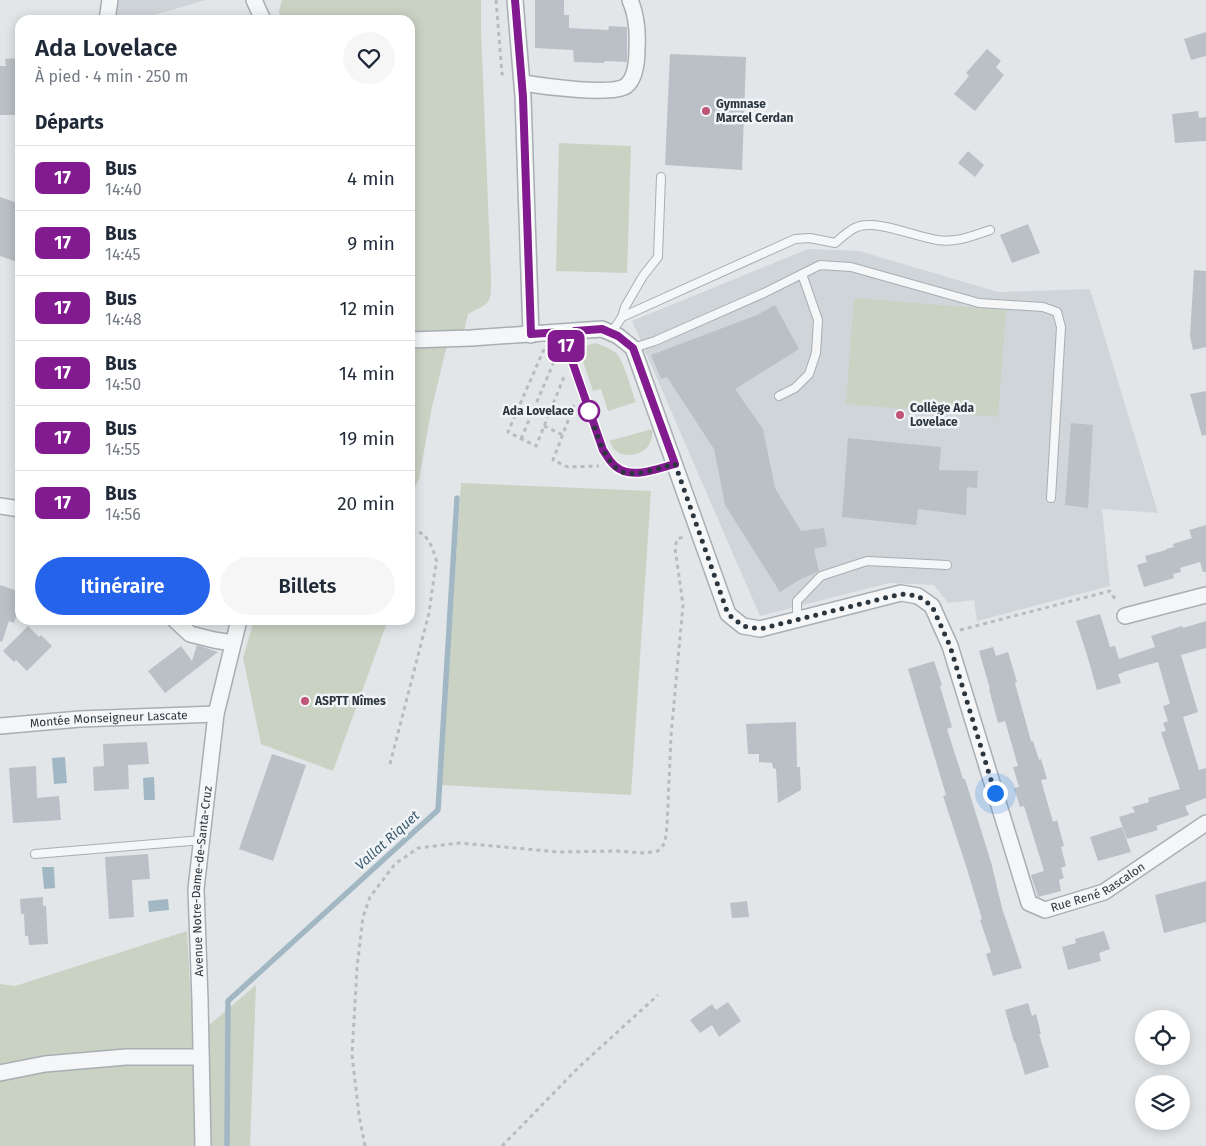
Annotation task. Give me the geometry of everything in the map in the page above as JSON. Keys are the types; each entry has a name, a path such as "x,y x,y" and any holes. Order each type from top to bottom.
{"street":[{"path":"108,15 110,0"},
{"path":"254,0 260,15"},
{"path":"515,0 538,334"},
{"path":"522,83 544,87 594,90 619,89 627,85 632,79 635,68 638,31 630,0"},
{"path":"415,340 538,334 563,336 602,329 618,336 633,348"},
{"name":"Rue René Rascalon","path":"633,348 728,614 743,626 760,629 901,594 918,596 932,606 950,646 1029,903 1045,910 1104,892 1206,823"},
{"path":"0,506 15,508"},
{"path":"1125,616 1206,595"},
{"path":"180,625 190,634 233,643"},
{"name":"Avenue Notre-Dame-de-Santa-Cruz","path":"203,1146 196,889 216,714 238,625"},
{"name":"Montée Monseigneur Lascate","path":"0,726 80,719 216,714"},
{"path":"0,1073 45,1064 126,1057 201,1057"}],"lane":[{"path":"611,333 622,317 625,307 643,276 658,257 661,178"},
{"path":"622,317 795,240 810,238 834,243 858,226 873,225 938,240 959,240 990,230"},
{"path":"633,348 656,341 764,293 820,265 851,266 979,303 1043,307 1057,312 1061,327 1051,498"},
{"path":"779,396 794,388 809,374 816,353 818,320 802,274"},
{"path":"563,336 603,450 614,466 626,473 641,473 675,464"},
{"path":"797,620 797,601 821,576 867,561 947,565"},
{"path":"35,854 202,840"}],"path":[{"path":"538,334 546,346 508,432 536,446 571,360"},
{"path":"521,439 563,336"},
{"path":"581,389 553,460 568,467 614,466"},
{"path":"544,426 562,435"},
{"path":"390,764 429,613 437,562 432,547 424,534 415,531"},
{"path":"365,1146 359,1115 352,1055 358,959 363,917 370,897 395,864 418,848 460,843 559,852 617,851 644,853 658,850 665,842 671,736 683,605 675,548 677,539 699,532"},
{"path":"944,634 1110,591 1125,616"},
{"path":"502,1146 579,1067 658,995"}],"shaded area":[{"path":"116,0 206,0 154,15 114,15"},
{"path":"282,0 481,0 491,291 486,304 468,314 464,331 447,345 432,407 419,479 415,487 415,15 280,15"},
{"path":"559,143 631,146 627,273 556,271"},
{"name":"Collège Ada Lovelace","path":"808,249 859,251 998,292 1090,289 1158,513 1102,509 1110,586 977,621 974,600 948,603 934,585 889,583 760,616 632,321"},
{"path":"854,298 1006,310 998,417 846,404"},
{"path":"595,343 610,349 620,358 636,402 608,411 601,389 593,391 580,353 584,347"},
{"path":"652,429 649,445 637,454 621,454 613,448 609,441"},
{"path":"461,483 651,491 631,795 441,785"},
{"name":"ASPTT Nîmes","path":"253,625 386,625 333,771 261,744 243,658"},
{"path":"187,931 193,1039 256,985 250,1146 0,1146 0,984 15,986"}],"water":[{"path":"65,757 67,783 54,784 52,758"},
{"path":"154,777 155,800 144,800 143,778"},
{"path":"42,867 54,867 55,888 44,889"},
{"path":"168,899 169,910 149,912 148,901"}],"building":[{"path":"535,0 564,0 564,15 569,15 569,28 608,30 609,26 627,27 627,62 574,62 573,50 535,48"},
{"path":"1206,32 1206,56 1191,60 1184,39"},
{"path":"987,49 1001,61 996,67 1004,75 975,111 954,94 969,76 966,73"},
{"name":"Gymnase Marcel Cerdan","path":"670,54 746,57 742,170 665,165"},
{"path":"15,58 15,115 0,115 0,66 6,66 5,59"},
{"path":"1198,111 1199,118 1206,117 1206,141 1175,143 1172,114"},
{"path":"968,151 984,165 975,177 958,163"},
{"path":"0,197 15,202 15,261 0,256"},
{"path":"1028,224 1040,253 1012,263 1000,235"},
{"path":"1194,270 1206,271 1206,347 1193,350 1190,336"},
{"path":"775,305 799,349 735,389 763,429 775,488 801,531 824,528 827,546 814,549 819,571 799,580 780,592 725,505 714,449 667,377 661,379 651,355 757,315"},
{"path":"1206,391 1206,435 1202,436 1190,394"},
{"path":"1071,423 1093,425 1088,508 1065,505"},
{"path":"848,438 941,447 939,470 978,471 977,488 967,487 966,515 918,509 916,525 842,517"},
{"path":"1206,525 1206,572 1203,572 1200,562 1180,568 1181,572 1173,574 1174,578 1144,587 1137,565 1147,562 1145,556 1174,547 1173,544 1192,538 1189,530"},
{"path":"0,585 15,590 15,620 14,623 9,621 2,642 0,641"},
{"path":"1100,614 1110,647 1115,646 1119,659 1155,647 1151,636 1206,621 1206,648 1181,655 1198,712 1183,717 1199,770 1206,768 1206,798 1185,806 1189,815 1156,826 1158,830 1127,839 1119,817 1135,812 1132,807 1149,802 1148,798 1180,789 1161,732 1166,731 1163,723 1168,721 1163,706 1170,704 1158,662 1118,674 1121,683 1097,690 1076,621"},
{"path":"28,626 52,646 27,671 3,651"},
{"path":"197,645 218,652 165,693 148,671 181,646 192,661"},
{"path":"993,647 996,656 1008,652 1031,741 1033,741 1039,760 1041,759 1047,779 1041,780 1053,822 1057,820 1064,846 1061,847 1066,866 1061,868 1064,878 1059,880 1061,891 1038,897 1031,875 1044,871 1024,806 1020,807 1014,788 1019,787 1013,767 1018,766 1005,721 998,723 979,651"},
{"path":"934,661 952,727 947,729 963,779 965,779 991,862 1002,908 1022,968 993,976 986,954 991,952 980,920 982,919 943,796 946,795 908,669"},
{"path":"796,722 797,767 800,767 801,790 778,803 776,769 773,768 772,763 759,762 759,754 748,754 746,724"},
{"path":"147,742 149,764 128,765 129,789 94,791 93,767 104,766 103,744"},
{"path":"272,754 306,765 273,861 239,849"},
{"path":"36,766 37,798 59,796 61,820 13,823 9,768"},
{"path":"1122,827 1131,852 1098,861 1090,837"},
{"path":"148,854 150,879 132,880 134,917 109,919 105,857"},
{"path":"1206,881 1206,922 1164,933 1155,895"},
{"path":"43,897 43,906 46,906 48,944 29,945 28,936 25,936 24,914 21,914 20,899"},
{"path":"747,901 749,917 732,918 730,903"},
{"path":"1104,931 1110,949 1099,953 1101,961 1068,970 1062,947 1076,943 1075,939"},
{"path":"728,1002 741,1021 719,1037 712,1025 700,1033 690,1020 712,1004 716,1010"},
{"path":"1028,1003 1032,1016 1036,1014 1041,1034 1039,1034 1049,1067 1025,1075 1005,1010"}],"waterway":[{"name":"Vallat Riquet","path":"227,1146 228,1001 438,810 457,498"}],"bus line":[{"name":"17","path":"515,0 523,97 531,334 562,332 603,450 614,466 626,473 641,473 675,464 633,348 618,336 602,329 575,331"}],"place":[{"name":"Gymnase Marcel Cerdan","path":"706,111"},
{"name":"Ada Lovelace","path":"589,411"},
{"name":"Collège Ada Lovelace","path":"900,415"},
{"name":"ASPTT Nîmes","path":"305,701"}],"route":[{"path":"589,411 603,450 614,466 626,473 641,473 675,464 728,614 743,626 760,629 901,594 918,596 932,606 950,646 995,793"}]}
